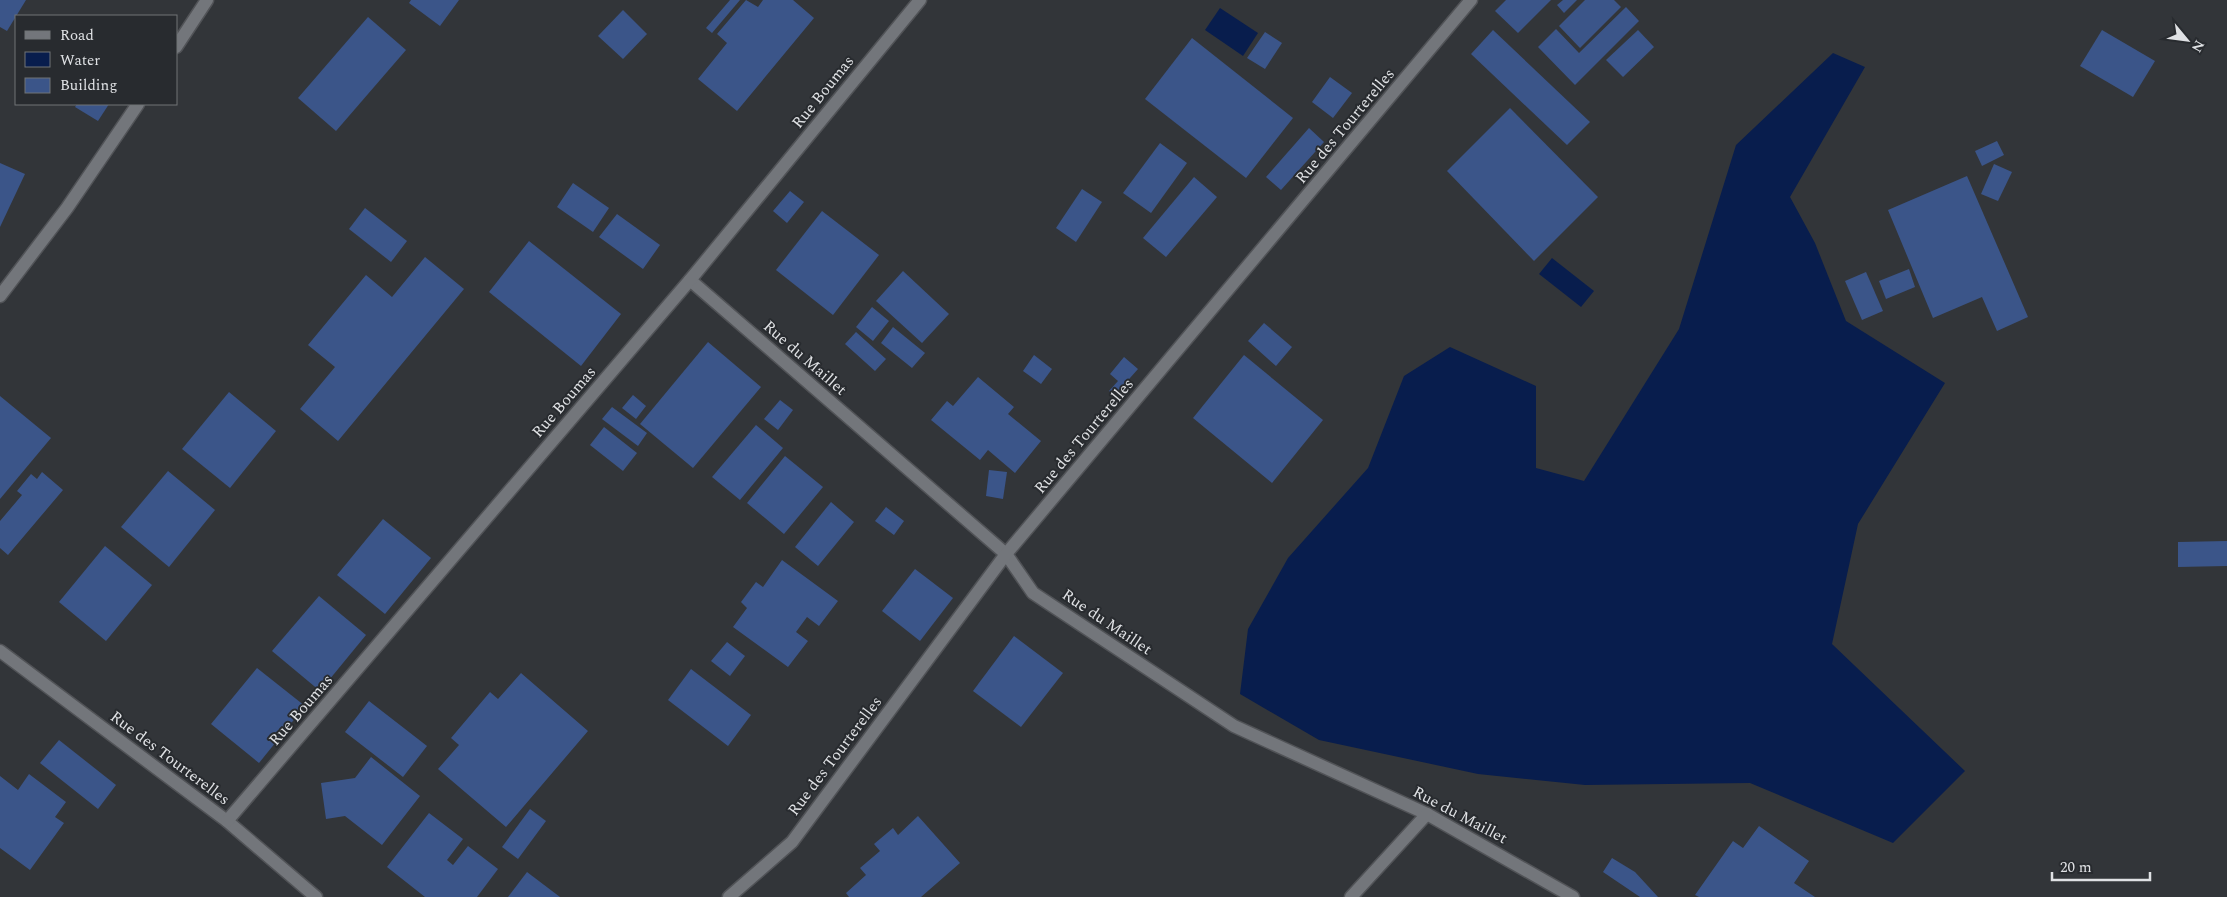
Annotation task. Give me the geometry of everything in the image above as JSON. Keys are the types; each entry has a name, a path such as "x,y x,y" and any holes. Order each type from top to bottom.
{"street":[{"path":"178,44 207,0"},
{"name":"Rue Boumas","path":"227,821 690,280 920,0"},
{"name":"Rue des Tourterelles","path":"729,897 792,842 1006,554 1471,0"},
{"path":"0,296 67,208 137,105"},
{"name":"Rue du Maillet","path":"690,280 1006,554 1033,593 1234,726 1427,814 1573,897"},
{"name":"Rue des Tourterelles","path":"0,650 227,821 316,897"},
{"path":"1351,897 1427,814"}],"water":[{"path":"1220,8 1258,33 1243,56 1205,30"},
{"path":"1833,53 1865,67 1790,197 1815,243 1846,321 1945,383 1858,524 1832,644 1965,771 1893,843 1750,783 1585,785 1478,774 1319,740 1240,694 1248,629 1288,558 1368,468 1404,376 1450,347 1536,386 1536,468 1584,481 1679,329 1736,145"},
{"path":"1552,258 1594,291 1581,307 1539,274"}],"building":[{"path":"0,0 26,0 15,15 7,31 0,27"},
{"path":"411,0 459,0 440,26 409,3"},
{"path":"730,0 740,0 712,33 706,28"},
{"path":"746,0 758,7 763,0 793,0 814,18 737,111 698,79 727,43 717,34"},
{"path":"1506,0 1551,0 1518,33 1495,11"},
{"path":"1563,0 1577,0 1564,13 1557,5"},
{"path":"1585,0 1614,0 1621,7 1580,48 1559,26"},
{"path":"1626,7 1639,21 1575,85 1538,47 1556,29 1579,53"},
{"path":"623,10 647,34 623,59 598,36"},
{"path":"368,17 406,50 336,131 298,98"},
{"path":"1493,30 1590,122 1567,145 1471,54"},
{"path":"1638,30 1654,47 1623,77 1606,60"},
{"path":"2102,30 2155,61 2133,97 2080,66"},
{"path":"1265,32 1282,43 1265,69 1247,58"},
{"path":"1192,38 1293,118 1246,178 1145,99"},
{"path":"1330,77 1352,93 1333,118 1312,102"},
{"path":"76,105 108,105 98,121 75,107"},
{"path":"1510,108 1598,197 1534,261 1447,171"},
{"path":"1309,128 1324,142 1281,190 1266,177"},
{"path":"1997,141 2004,155 1982,166 1975,151"},
{"path":"1160,143 1187,163 1151,213 1123,193"},
{"path":"0,163 25,174 0,227"},
{"path":"1994,164 2012,172 1998,201 1981,194"},
{"path":"1967,176 2028,317 1997,331 1982,297 1933,318 1888,210"},
{"path":"1194,177 1217,197 1166,257 1143,238"},
{"path":"573,183 609,208 593,232 557,207"},
{"path":"1082,189 1102,202 1076,242 1056,228"},
{"path":"790,191 804,202 787,223 773,211"},
{"path":"365,208 407,241 391,262 349,229"},
{"path":"822,211 879,255 833,315 776,270"},
{"path":"617,214 660,245 643,269 599,237"},
{"path":"529,241 621,314 581,366 489,292"},
{"path":"425,257 464,289 338,441 300,409 335,367 308,345 366,275 392,297"},
{"path":"1909,269 1915,287 1886,299 1879,281"},
{"path":"903,271 949,314 922,343 876,301"},
{"path":"1866,272 1883,311 1862,320 1845,281"},
{"path":"872,307 889,321 873,341 856,327"},
{"path":"1264,323 1292,347 1276,366 1248,341"},
{"path":"893,327 925,353 912,368 881,343"},
{"path":"856,332 886,359 875,371 845,344"},
{"path":"708,342 761,387 693,468 640,424"},
{"path":"1034,355 1052,369 1041,384 1023,371"},
{"path":"1244,355 1323,420 1272,483 1193,418"},
{"path":"1124,357 1138,369 1114,396 1109,391 1118,381 1110,374"},
{"path":"978,377 1014,407 1008,414 1041,441 1015,473 988,450 980,460 931,420 947,401 953,406"},
{"path":"229,392 276,431 230,488 182,449"},
{"path":"633,395 646,406 636,419 622,408"},
{"path":"0,396 51,438 0,499"},
{"path":"780,400 793,410 778,430 764,419"},
{"path":"612,407 647,433 638,446 602,419"},
{"path":"756,425 783,448 740,500 712,477"},
{"path":"604,427 637,453 623,471 590,445"},
{"path":"785,456 823,487 784,534 747,503"},
{"path":"989,470 1007,472 1003,499 986,496"},
{"path":"168,471 215,510 169,567 121,527"},
{"path":"42,472 63,490 8,555 0,548 0,521 22,495 17,491 31,474 37,479"},
{"path":"831,502 854,522 818,566 795,547"},
{"path":"886,507 904,521 894,535 875,521"},
{"path":"383,519 431,558 385,614 337,575"},
{"path":"2227,541 2227,566 2178,567 2178,542"},
{"path":"105,546 152,585 106,641 59,602"},
{"path":"782,560 838,601 819,626 807,617 796,632 808,641 788,667 733,627 747,608 741,602 756,582 763,587"},
{"path":"915,569 953,598 920,641 882,611"},
{"path":"319,596 366,635 320,691 272,651"},
{"path":"1014,636 1063,673 1021,727 973,691"},
{"path":"727,642 745,656 730,676 711,661"},
{"path":"257,668 305,706 259,763 211,724"},
{"path":"691,669 751,715 728,746 668,700"},
{"path":"521,673 588,731 506,827 438,769 459,745 451,738 490,692 498,699"},
{"path":"369,701 427,746 403,777 345,732"},
{"path":"59,740 116,785 98,809 40,763"},
{"path":"371,757 420,796 382,845 345,816 326,819 321,783 355,778"},
{"path":"29,774 66,802 55,817 64,823 30,870 0,848 0,776 18,790"},
{"path":"530,809 546,821 518,859 502,847"},
{"path":"429,813 463,839 447,860 453,865 468,846 498,869 477,897 425,897 387,867"},
{"path":"918,816 960,863 921,897 849,897 846,893 866,875 860,868 880,851 874,844 893,828 898,835"},
{"path":"1759,826 1809,861 1794,883 1815,897 1699,897 1695,895 1733,841 1743,848"},
{"path":"1612,858 1635,872 1658,897 1640,897 1603,872"},
{"path":"527,872 560,897 508,897"}]}
